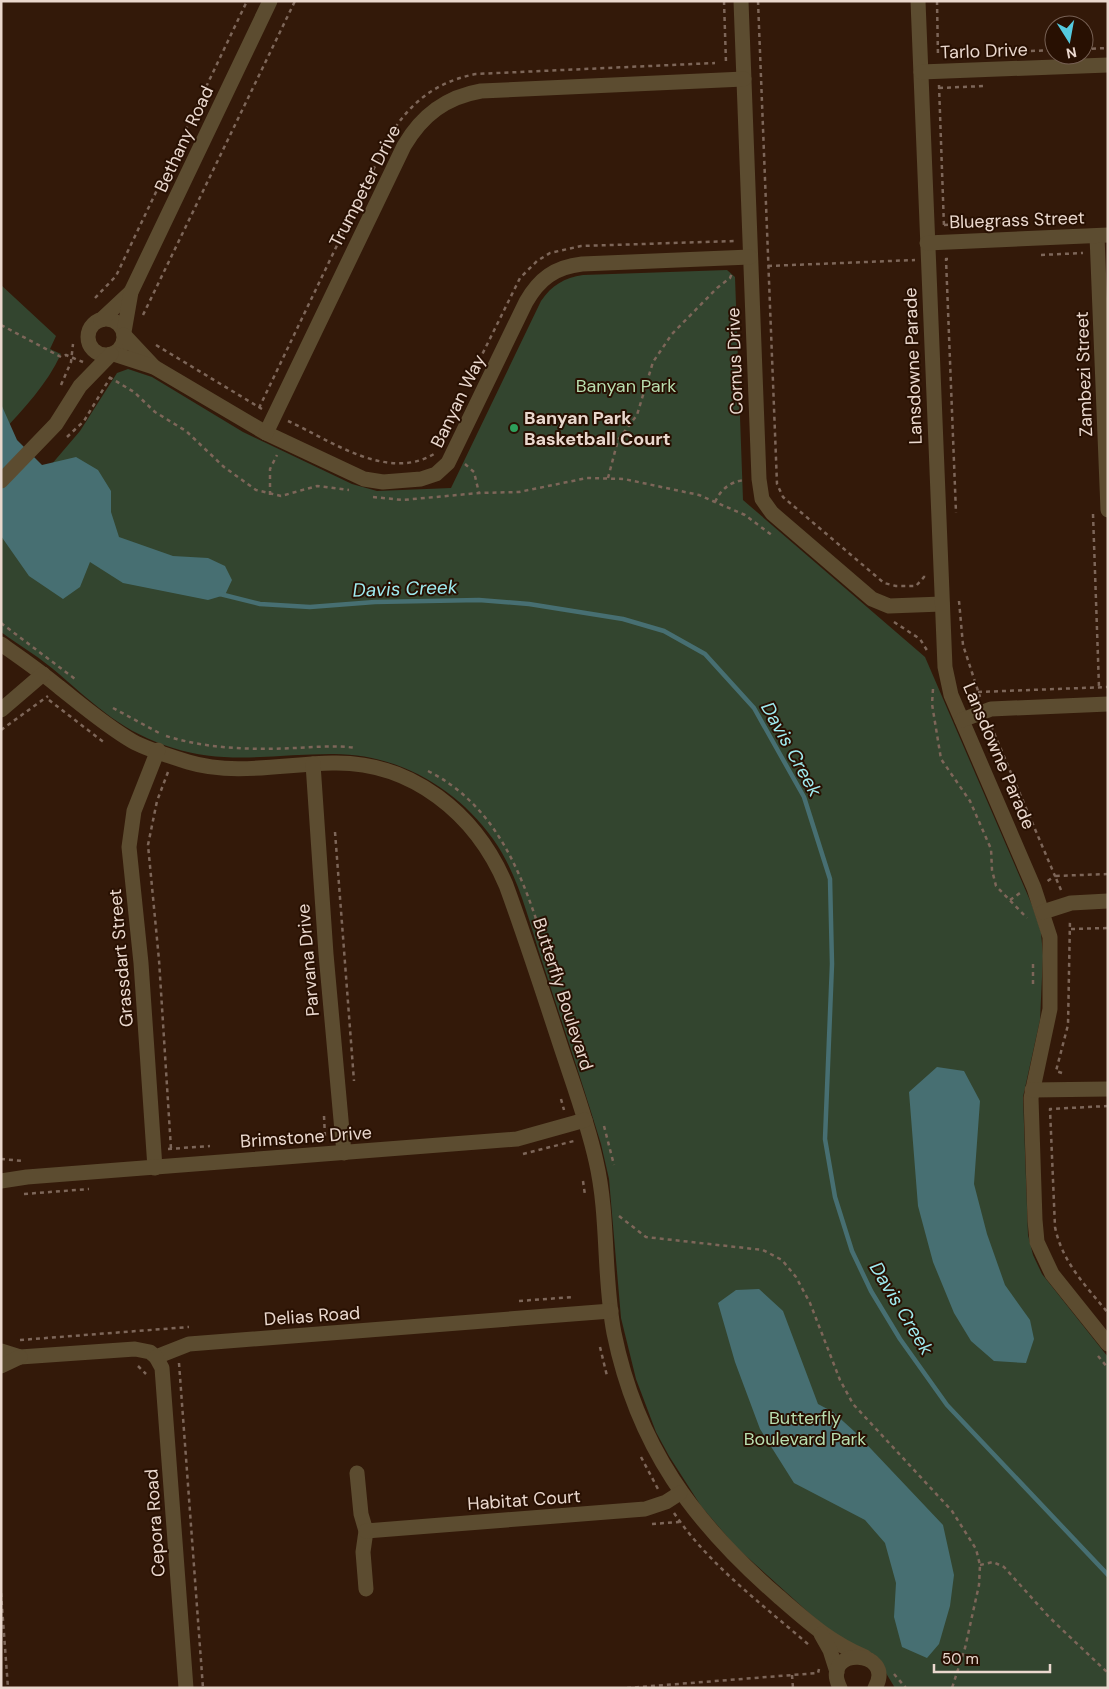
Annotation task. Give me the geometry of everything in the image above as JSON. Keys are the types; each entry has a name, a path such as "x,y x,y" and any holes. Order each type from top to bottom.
{"street":[{"name":"Bethany Road","path":"124,334 131,292 270,1"},
{"name":"Cornus Drive","path":"740,1 758,479 762,499 772,513 872,599 889,606 942,604"},
{"name":"Lansdowne Parade","path":"918,1 945,667 952,696 1044,912 1051,948 1050,1009 1032,1090 1030,1116 1038,1242 1052,1274 1102,1349"},
{"name":"Tarlo Drive","path":"921,72 1108,65"},
{"name":"Trumpeter Drive","path":"266,433 404,146 420,122 431,112 460,95 481,91 744,80"},
{"name":"Bluegrass Street","path":"927,243 1102,236"},
{"name":"Zambezi Street","path":"1102,236 1098,253 1108,510"},
{"name":"Banyan Way","path":"112,354 154,367 266,433 364,479 383,482 413,480 428,477 442,469 452,457 526,302 537,285 548,275 564,267 582,264 734,264 750,257"},
{"name":"Bethany Road","path":"101,320 131,292"},
{"path":"1,481 56,424 91,366 89,332 101,320 112,320 117,323 124,334 122,346 91,366"},
{"name":"Banyan Way","path":"124,334 154,367"},
{"path":"90,343 100,354 112,354"},
{"name":"Butterfly Boulevard","path":"1,644 37,678 60,687 94,717 134,742 189,762 223,767 313,764 357,764 373,767 404,778 450,806 485,843 500,871 515,909 585,1120 602,1191 611,1311 621,1363 643,1425 680,1493 704,1524 737,1560 821,1634 865,1657"},
{"path":"1,710 37,678"},
{"path":"962,720 985,710 1108,704"},
{"name":"Grassdart Street","path":"155,1168 130,847 134,811 158,750"},
{"name":"Parvana Drive","path":"313,764 326,954 344,1153"},
{"path":"1044,912 1066,904 1108,901"},
{"path":"1032,1090 1108,1090"},
{"name":"Brimstone Drive","path":"1,1181 27,1177 518,1139 585,1120"},
{"name":"Brimstone Drive","path":"1,1172 27,1177"},
{"name":"Delias Road","path":"156,1357 189,1344 611,1311"},
{"path":"1,1352 20,1357 135,1349 150,1352 156,1357"},
{"path":"1,1366 20,1357"},
{"name":"Cepora Road","path":"156,1357 162,1368 186,1688"},
{"path":"357,1473 361,1514 366,1531 363,1552 366,1589"},
{"name":"Habitat Court","path":"366,1531 632,1510 656,1506 680,1493"},
{"name":"Butterfly Boulevard","path":"821,1634 838,1678"},
{"path":"826,1688 838,1678 845,1660 851,1657 865,1657 876,1666 876,1680 888,1688"}],"path":[{"path":"95,298 116,276 247,1"},
{"path":"141,320 295,1"},
{"path":"724,1 727,80"},
{"path":"758,1 777,484 783,497 884,583 896,586 916,586 924,577"},
{"path":"937,1 944,242 956,522"},
{"path":"1094,49 1108,48"},
{"path":"259,408 388,139 404,114 426,94 451,80 476,74 726,63"},
{"path":"469,381 520,278 550,253 581,246 734,241 734,264 730,278 717,288 672,334 653,362 636,415 618,440 608,478"},
{"path":"1034,255 1098,253"},
{"path":"946,259 956,258"},
{"path":"768,266 928,259"},
{"path":"1,324 61,357 66,355 91,366 134,392 154,412 186,431 234,475 256,490 270,494 288,495 309,488 327,486 356,493"},
{"path":"57,392 71,357 74,344"},
{"path":"154,344 259,408 358,456 377,462 423,460 436,451"},
{"path":"61,441 84,421 110,378"},
{"path":"270,494 270,469 285,442 293,414"},
{"path":"370,496 403,500 479,493 519,492 587,478 608,478 665,486 715,502 745,515 778,539"},
{"path":"715,502 720,492 727,485 739,481 758,479"},
{"path":"959,595 963,645 978,692 1066,904 1071,929 1068,1025 1056,1071 1065,1074"},
{"path":"888,621 896,622 920,639 929,653"},
{"path":"1,623 33,645 78,681"},
{"path":"37,678 46,698 69,718 111,747"},
{"path":"933,686 932,704 941,759 970,801 991,849 992,870 996,886 1028,920"},
{"path":"1,730 60,687"},
{"path":"978,692 1108,687"},
{"path":"112,708 162,735 191,744 231,748 333,746 358,748"},
{"path":"151,766 177,775"},
{"path":"422,768 463,795 494,827 520,874 539,927"},
{"path":"168,772 157,801 148,844 159,960 171,1149"},
{"path":"334,828 354,1081"},
{"path":"1034,888 1055,876 1108,874"},
{"path":"1071,929 1108,928"},
{"path":"1034,957 1034,987"},
{"path":"559,1091 576,1147"},
{"path":"1108,1106 1050,1109 1055,1227 1058,1241 1068,1264 1108,1313"},
{"path":"556,1111 564,1109"},
{"path":"604,1124 615,1173"},
{"path":"316,1138 342,1136"},
{"path":"154,1150 219,1145"},
{"path":"1,1159 29,1160"},
{"path":"583,1179 585,1198"},
{"path":"618,1224 618,1215 646,1237 689,1243 743,1246 763,1250 782,1260 796,1277 810,1303 840,1380 853,1404 952,1512 976,1549 980,1565 979,1585 965,1648 952,1688"},
{"path":"168,1329 178,1358 203,1688"},
{"path":"130,1332 135,1349 135,1364 146,1372 146,1382"},
{"path":"599,1341 608,1378"},
{"path":"1102,1349 1108,1368"},
{"path":"638,1453 666,1502 707,1554 735,1582 810,1646"},
{"path":"980,1565 993,1562 1004,1567 1049,1617 1108,1672"},
{"path":"1,1592 8,1688"},
{"path":"627,1688 818,1672 820,1665"},
{"path":"894,1672 906,1688"},
{"path":"792,1675 793,1688"}],"green space":[{"path":"727,270 735,277 743,500 925,657 1032,905 1041,932 1043,956 1040,1020 1023,1097 1028,1235 1033,1255 1042,1274 1108,1357 1108,1688 895,1688 875,1655 839,1640 736,1547 701,1506 656,1432 636,1379 621,1318 609,1179 601,1144 516,881 502,853 478,820 443,789 401,767 379,760 355,755 331,754 251,757 212,756 173,748 156,742 140,735 112,717 45,663 1,632 1,497 45,472 80,431 117,373 128,369 152,377 243,432 352,484 377,491 451,488 541,301 554,287 564,280 583,275"},
{"path":"1,285 56,336 50,349 61,354 42,386 1,433"}],"water":[{"path":"1,404 17,440 42,465 76,457 98,470 111,491 111,512 119,537 173,556 208,558 225,566 232,580 225,595 208,600 123,583 90,562 80,587 63,599 29,576 1,536"},
{"path":"937,1067 964,1071 980,1101 974,1184 987,1234 1005,1285 1030,1320 1034,1339 1026,1363 994,1361 971,1341 954,1313 933,1262 918,1206 909,1092"},
{"path":"759,1289 783,1311 818,1404 833,1412 855,1432 943,1525 954,1575 950,1606 939,1644 927,1658 902,1647 894,1617 896,1583 885,1543 865,1520 794,1483 760,1429 735,1362 718,1303 736,1290"}],"waterway":[{"name":"Davis Creek","path":"220,594 260,604 310,607 375,602 479,600 529,604 623,619 664,631 705,654 754,708 804,797 830,879 832,964 825,1139 835,1197 852,1251 871,1291 900,1339 947,1405 1108,1575"}],"place":[{"name":"Banyan Park Basketball Court","path":"514,428"}],"park label":[{"name":"Banyan Park","path":"626,386"},
{"name":"Butterfly Boulevard Park","path":"805,1428"}]}
